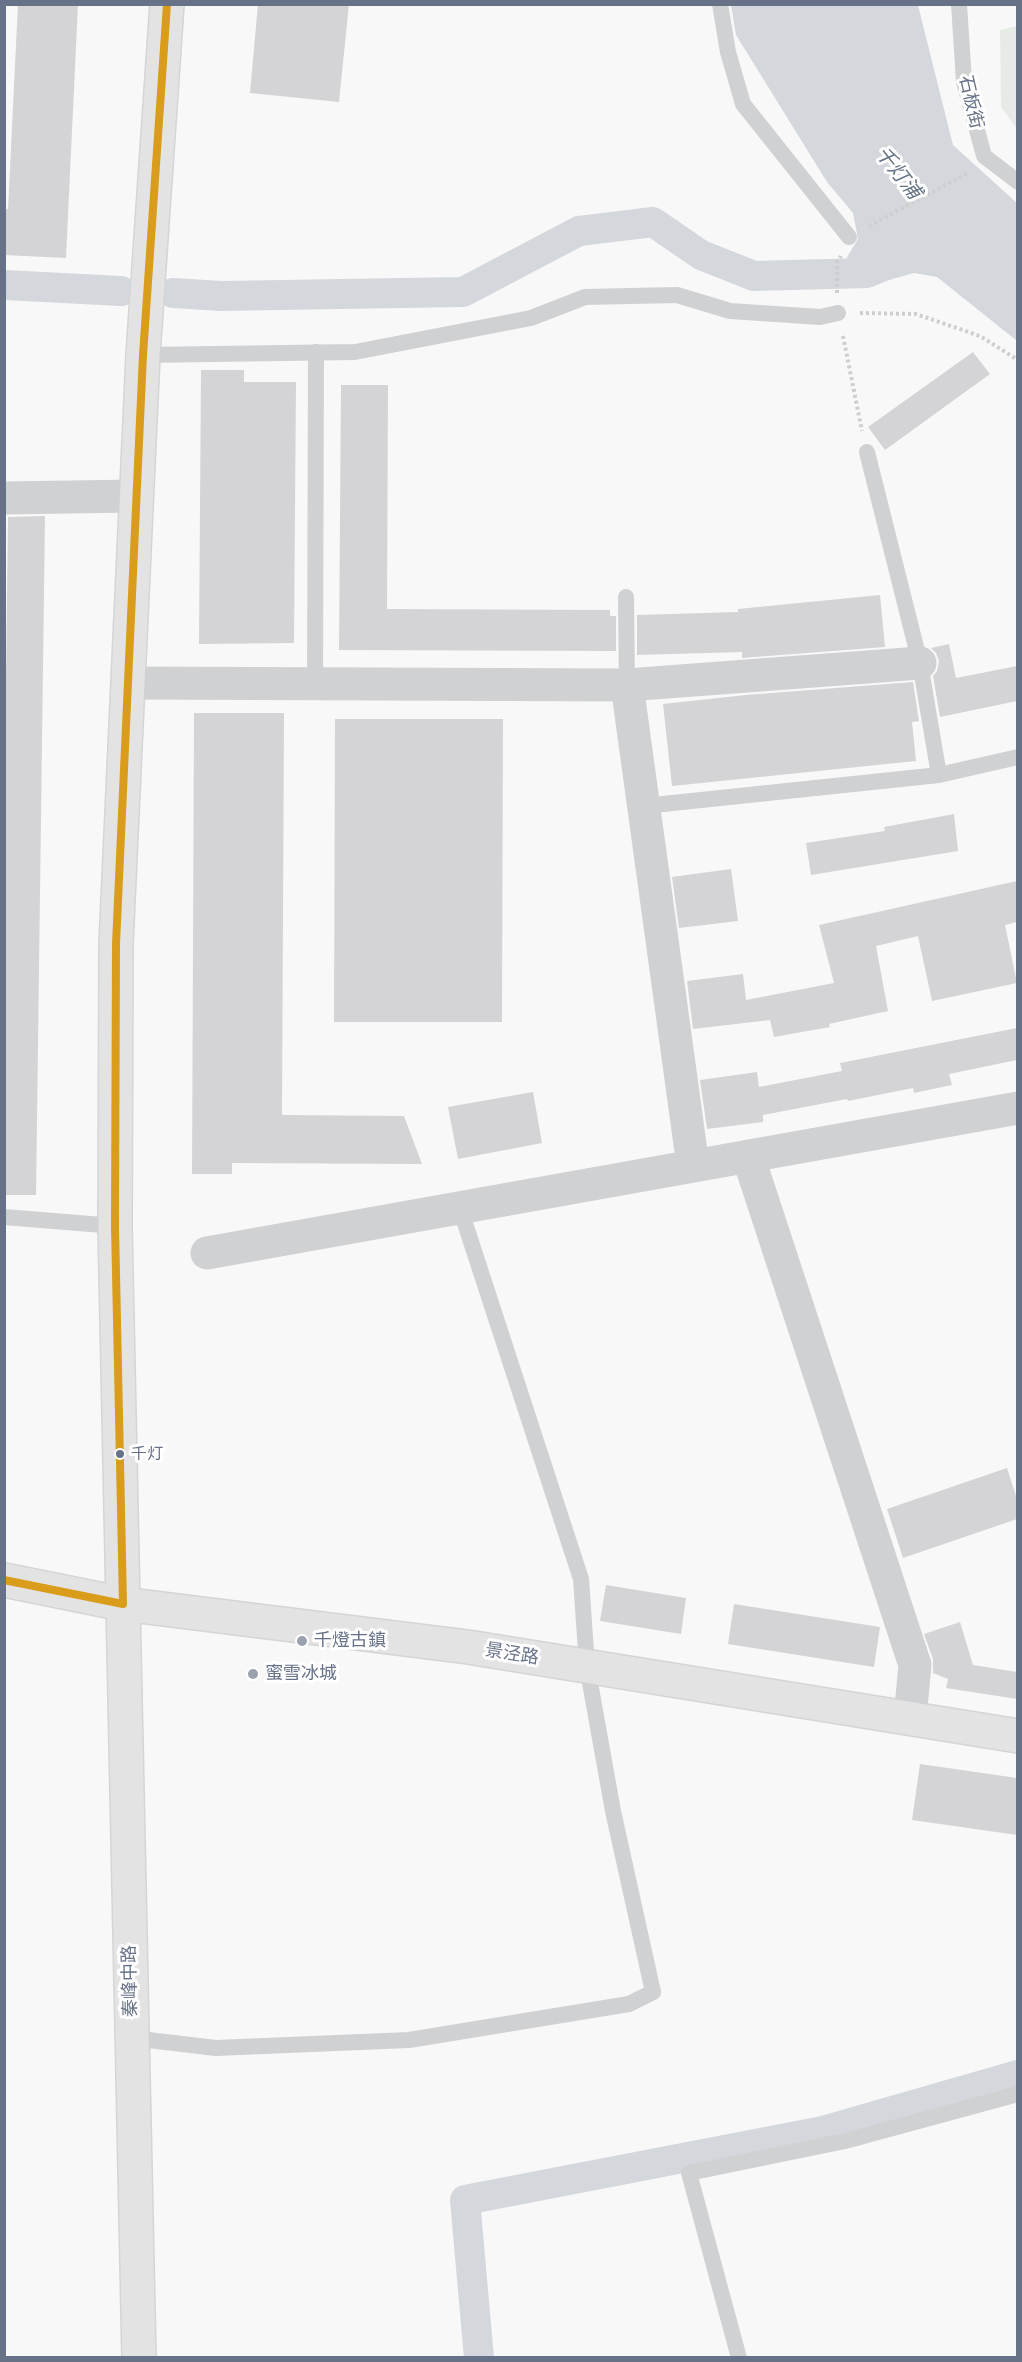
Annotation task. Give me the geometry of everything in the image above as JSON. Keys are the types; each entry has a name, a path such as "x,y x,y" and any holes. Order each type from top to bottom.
{"street":[{"name":"秦峰中路","path":"139,2358 115,1226 116,944 143,355 167,4"},
{"path":"4,498 136,496"},
{"path":"128,683 627,685 920,663"},
{"path":"627,685 693,1166"},
{"path":"207,1253 1017,1108"},
{"path":"748,1156 915,1665 910,1718"},
{"name":"景泾路","path":"4,1580 123,1604 468,1647 1017,1736"}],"lane":[{"path":"720,4 728,52 743,104 849,237"},
{"name":"石板街","path":"959,4 964,82 986,163"},
{"path":"986,163 1017,182"},
{"path":"143,355 356,352 531,318 585,297 677,296 730,311 820,317 837,307"},
{"path":"315,684 316,352"},
{"path":"867,452 920,663 939,775"},
{"path":"626,597 627,685"},
{"path":"644,806 939,775 1017,757"},
{"path":"131,2038 216,2048 409,2040 629,2004 653,1992 613,1811 587,1666 581,1579 460,1208"},
{"path":"4,1217 115,1226"},
{"path":"739,2358 689,2173 846,2141 1017,2094"}],"path":[{"path":"865,228 986,163"},
{"path":"837,262 837,307 867,452"},
{"path":"837,307 916,314 980,336 1017,360"}],"shaded area":[{"path":"1018,26 1017,129 1001,107 1000,30"}],"water":[{"name":"千灯浦","path":"731,5 918,5 953,145 1017,203 1017,341 937,277 914,273 871,285 849,271 847,257 858,239 853,213 827,182 736,35"}],"building":[{"path":"18,4 78,4 66,258 4,255 4,209 8,209"},
{"path":"258,4 349,4 339,102 250,93"},
{"path":"973,352 990,374 885,450 868,427"},
{"path":"201,370 244,370 244,382 296,382 294,643 199,644"},
{"path":"341,385 388,385 387,609 610,610 610,616 616,616 616,651 339,650"},
{"path":"45,516 36,1195 4,1195 4,836 8,517"},
{"path":"880,595 885,647 742,658 742,652 637,655 637,615 738,612 738,609"},
{"path":"949,644 956,678 1017,666 1017,701 940,717 933,676 937,671 939,661 931,648"},
{"path":"913,682 919,721 912,722 916,761 672,786 663,704"},
{"path":"194,713 284,713 282,1115 404,1116 422,1164 232,1163 232,1174 192,1174"},
{"path":"335,719 503,719 502,1022 334,1022"},
{"path":"954,814 958,851 811,875 806,843 885,831 884,827"},
{"path":"731,869 738,921 679,928 672,877"},
{"path":"1017,881 1017,922 1005,925 1017,983 932,1001 918,936 876,946 888,1011 829,1024 830,1027 774,1037 770,1020 693,1029 687,981 743,974 746,1000 834,983 819,925"},
{"path":"1017,1028 1017,1060 949,1074 952,1085 914,1093 913,1088 848,1101 847,1099 763,1115 763,1122 707,1129 700,1080 757,1072 759,1087 842,1071 840,1063"},
{"path":"533,1092 542,1143 458,1159 448,1107"},
{"path":"1007,1468 1017,1499 1017,1519 903,1558 887,1509"},
{"path":"606,1585 686,1598 681,1634 600,1621"},
{"path":"734,1604 880,1627 874,1667 728,1644"},
{"path":"960,1622 973,1665 1017,1672 1017,1699 946,1688 948,1679 933,1673 933,1659 924,1634"},
{"path":"920,1764 1017,1778 1017,1835 912,1820"}],"waterway":[{"path":"173,293 221,296 463,292 579,231 653,222 701,255 754,276 867,273 891,263"},
{"path":"4,285 121,291"},
{"path":"479,2358 465,2200 823,2131 1018,2075"}],"transit line":[{"path":"123,1604 115,1226 116,944 143,355 167,4"},
{"path":"4,1580 123,1604"}],"place":[{"name":"千灯","path":"120,1454"},
{"name":"千燈古鎮","path":"302,1641"},
{"name":"蜜雪冰城","path":"253,1674"}]}
